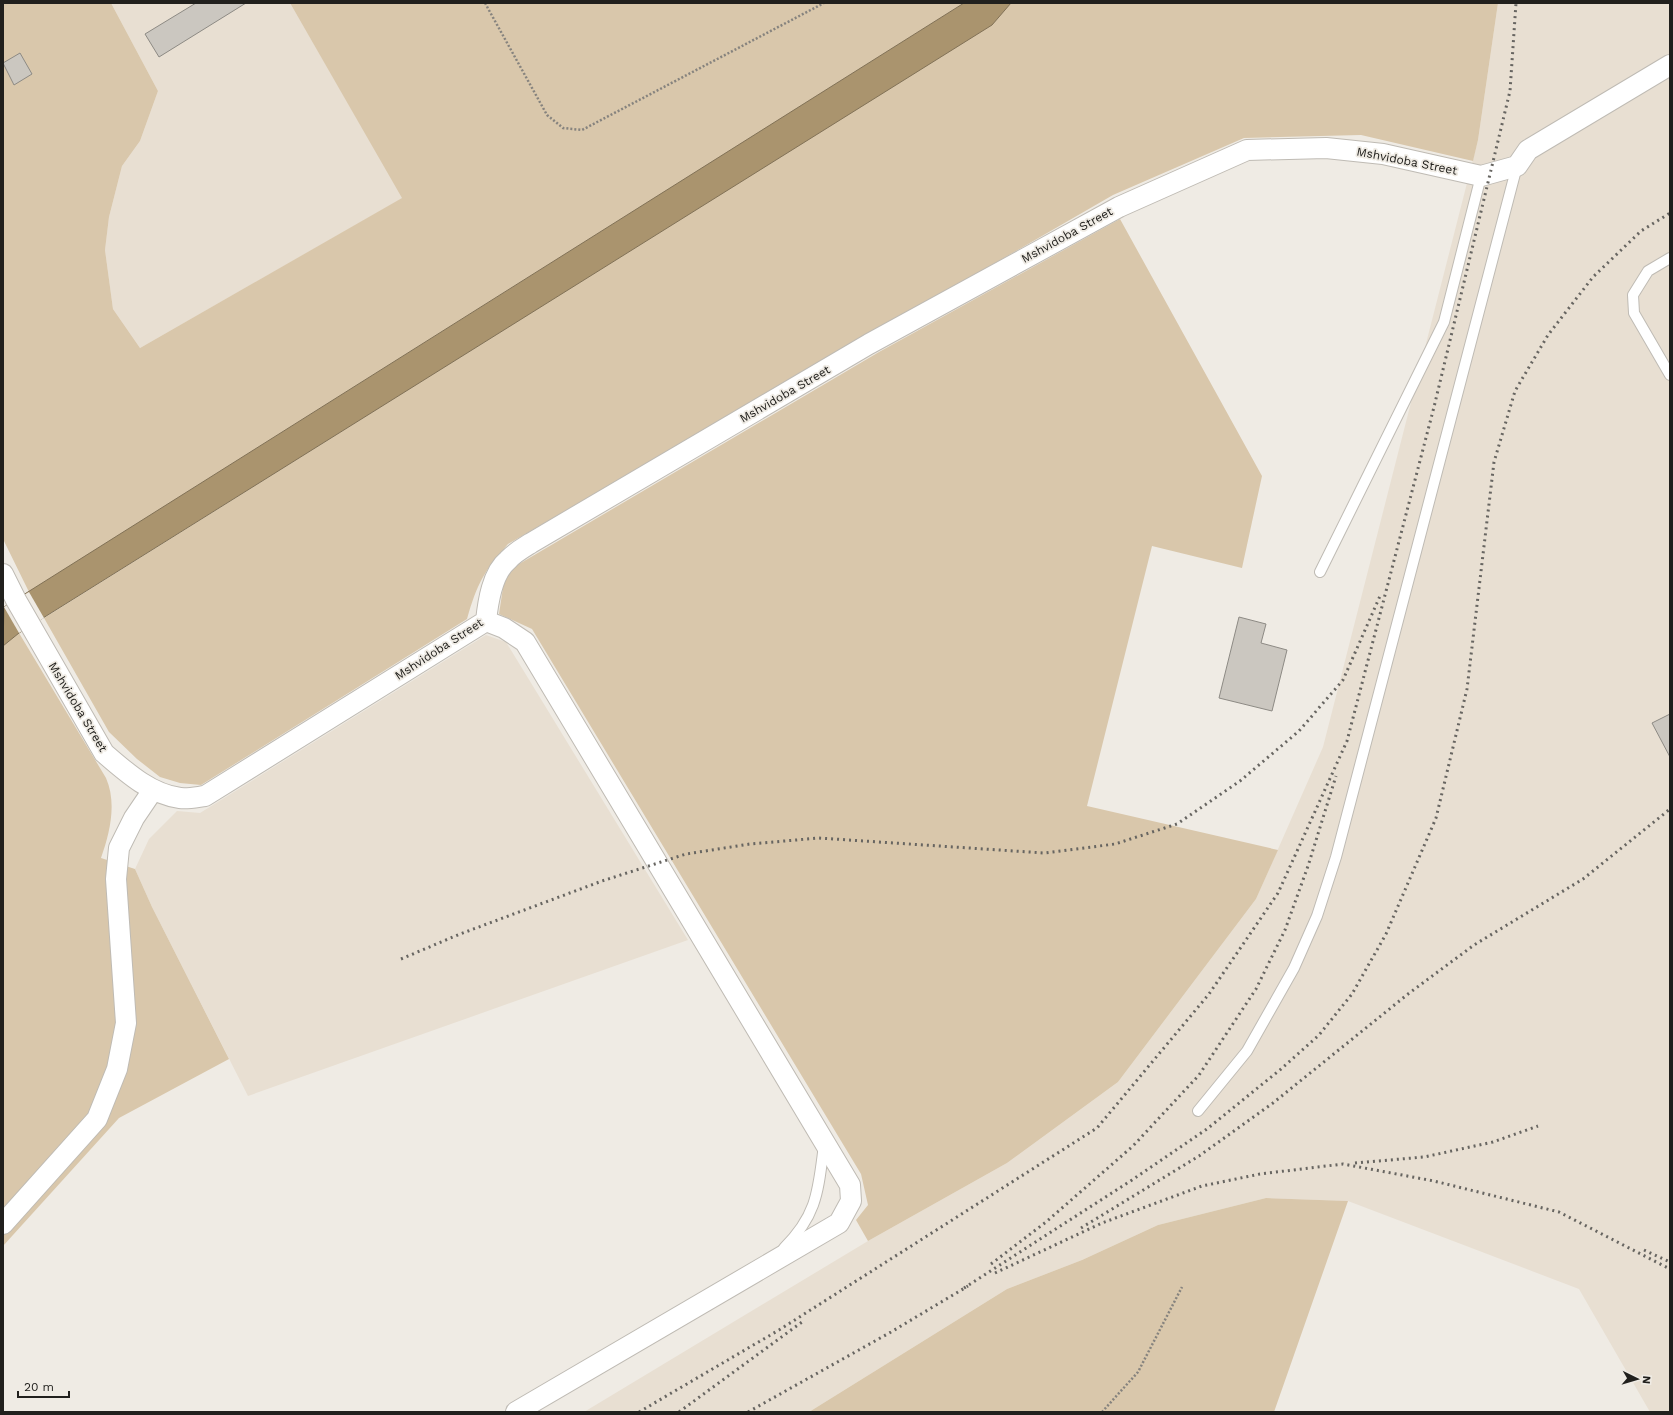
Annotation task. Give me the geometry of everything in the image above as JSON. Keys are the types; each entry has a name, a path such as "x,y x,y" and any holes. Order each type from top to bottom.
{"street":[{"path":"1518,166 1528,150 1670,65"},
{"name":"Mshvidoba Street","path":"3,574 16,600 104,753 124,770 153,790 180,798 205,796 486,621 488,601 498,575 506,561 530,543 869,344 1126,204 1247,150 1326,148 1376,153 1481,176 1518,166"},
{"path":"486,621 504,628 525,642 850,1185 851,1201 839,1223 516,1412"},
{"path":"3,1224 97,1119 117,1069 126,1023 116,879 119,848 134,818 153,790"}],"lane":[{"path":"1198,1111 1247,1052 1294,968 1317,916 1336,857 1518,166"},
{"path":"1320,572 1444,322 1481,176"},
{"path":"1670,258 1648,271 1633,295 1634,313 1670,375"},
{"path":"770,1263 789,1244 811,1214 818,1190 824,1141"}],"path":[{"path":"485,3 547,115 563,128 582,130 824,3"},
{"path":"1102,1412 1138,1372 1182,1287"}],"shaded area":[{"path":"3,3 111,3 158,91 140,141 122,166 109,217 105,250 113,309 140,348 402,198 290,3 964,3 29,592 3,539"},
{"path":"111,3 290,3 403,198 140,348 113,309 105,250 109,217 122,166 140,141 158,91"},
{"path":"964,3 1011,3 992,25 19,633 3,646 4,607"},
{"path":"1011,3 1498,3 1478,140 1473,161 1361,135 1244,138 1113,195 508,544 482,578 474,596 467,619 201,785 180,783 160,777 137,759 109,732 44,618 991,25"},
{"path":"1498,3 1670,3 1670,1412 1650,1412 1579,1289 1348,1201 1266,1198 1158,1225 1082,1260 1007,1289 809,1412 584,1412 868,1241 1007,1163 1118,1082 1256,899 1323,747 1478,140"},
{"path":"1120,219 1262,476 1242,568 1152,546 1087,806 1278,850 1256,899 1118,1082 1007,1163 868,1241 856,1220 868,1205 861,1174 532,629 499,614 504,581 514,567 879,352"},
{"path":"19,633 106,778 112,808 107,838 101,858 135,869 152,907 229,1059 119,1118 3,1246 3,646"},
{"path":"486,635 506,642 688,940 248,1096 152,907 135,869 149,839 177,811 200,813"},
{"path":"1266,1198 1348,1201 1274,1412 809,1412 1007,1289 1082,1260 1158,1225"}],"pier":[{"path":"29,592 44,618 19,633 4,607"}],"building":[{"path":"196,3 246,3 159,57 145,34"},
{"path":"20,53 32,74 14,85 3,63"},
{"path":"1239,617 1266,624 1261,643 1287,650 1272,711 1219,698"},
{"path":"1670,714 1670,757 1652,723"}],"railway":[{"path":"639,1412 779,1330 1097,1128 1209,994 1278,893 1347,741 1434,407 1510,91 1516,3"},
{"path":"964,1288 1132,1180 1207,1129 1281,1069 1319,1035 1352,994 1386,934 1436,818 1467,689 1494,462 1515,391 1548,335 1593,277 1641,231 1670,213"},
{"path":"401,959 460,934 602,881 686,854 750,844 819,838 1044,853 1115,844 1177,824 1240,781 1299,731 1343,680 1380,596"},
{"path":"991,1264 1046,1222 1133,1146 1199,1075 1256,989 1285,930 1308,866 1336,776"},
{"path":"1081,1228 1199,1156 1273,1103 1408,994 1474,945 1583,879 1670,809"},
{"path":"1355,1163 1424,1157 1493,1142 1538,1126"},
{"path":"995,1273 1102,1223 1202,1186 1260,1174 1343,1164 1434,1181 1559,1212 1670,1269"},
{"path":"1644,1250 1670,1262"},
{"path":"748,1412 891,1332 968,1286"},
{"path":"679,1412 802,1322"}]}
